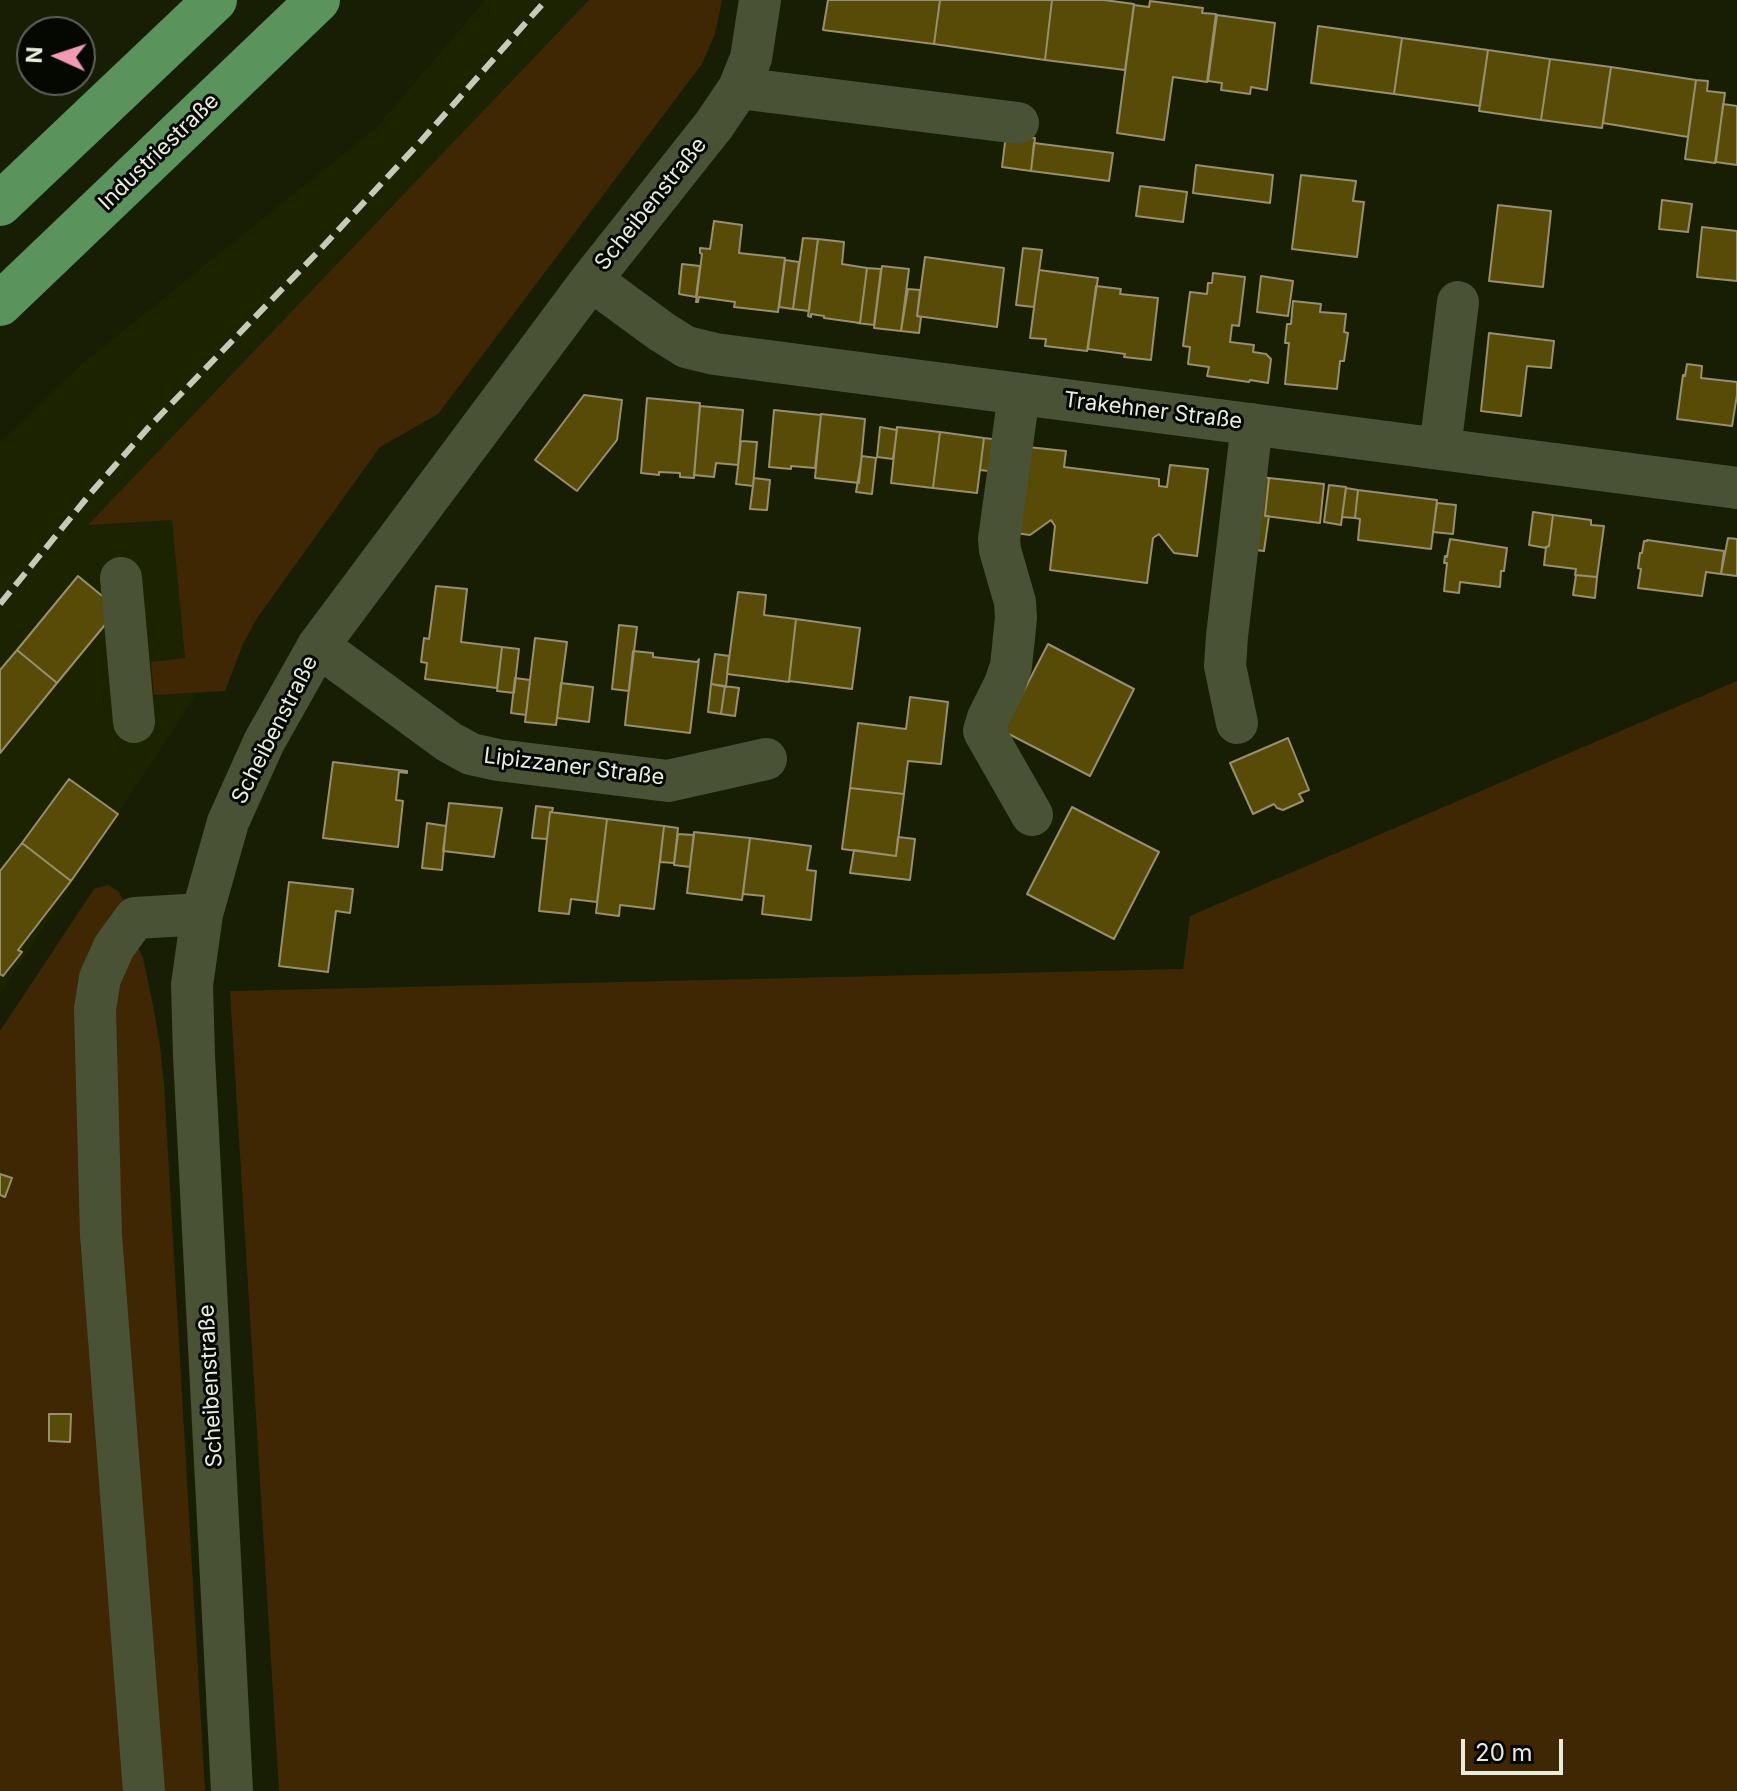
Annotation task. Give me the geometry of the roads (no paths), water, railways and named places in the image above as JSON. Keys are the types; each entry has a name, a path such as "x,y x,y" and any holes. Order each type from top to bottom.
{"highway":[{"path":"0,204 215,0"},
{"name":"Industriestraße","path":"0,304 318,0"}],"street":[{"name":"Scheibenstraße","path":"232,1791 192,985 202,914 228,822 264,742 318,646 591,280 714,125 739,88 751,58 760,0"},
{"path":"739,88 1018,123"},
{"name":"Trakehner Straße","path":"591,280 686,347 730,356 1737,488"},
{"path":"1440,449 1458,302"},
{"path":"1019,394 999,539 1016,618 1011,666 984,731 1032,815"},
{"path":"1237,723 1225,666 1252,424"},
{"path":"121,578 134,722"},
{"name":"Lipizzaner Straße","path":"318,646 449,742 471,754 668,781 766,759"},
{"path":"144,1791 101,1236 95,1009 100,978 114,947 135,918 202,914"}],"railway":[{"path":"0,604 148,428 315,255 546,0"}]}
